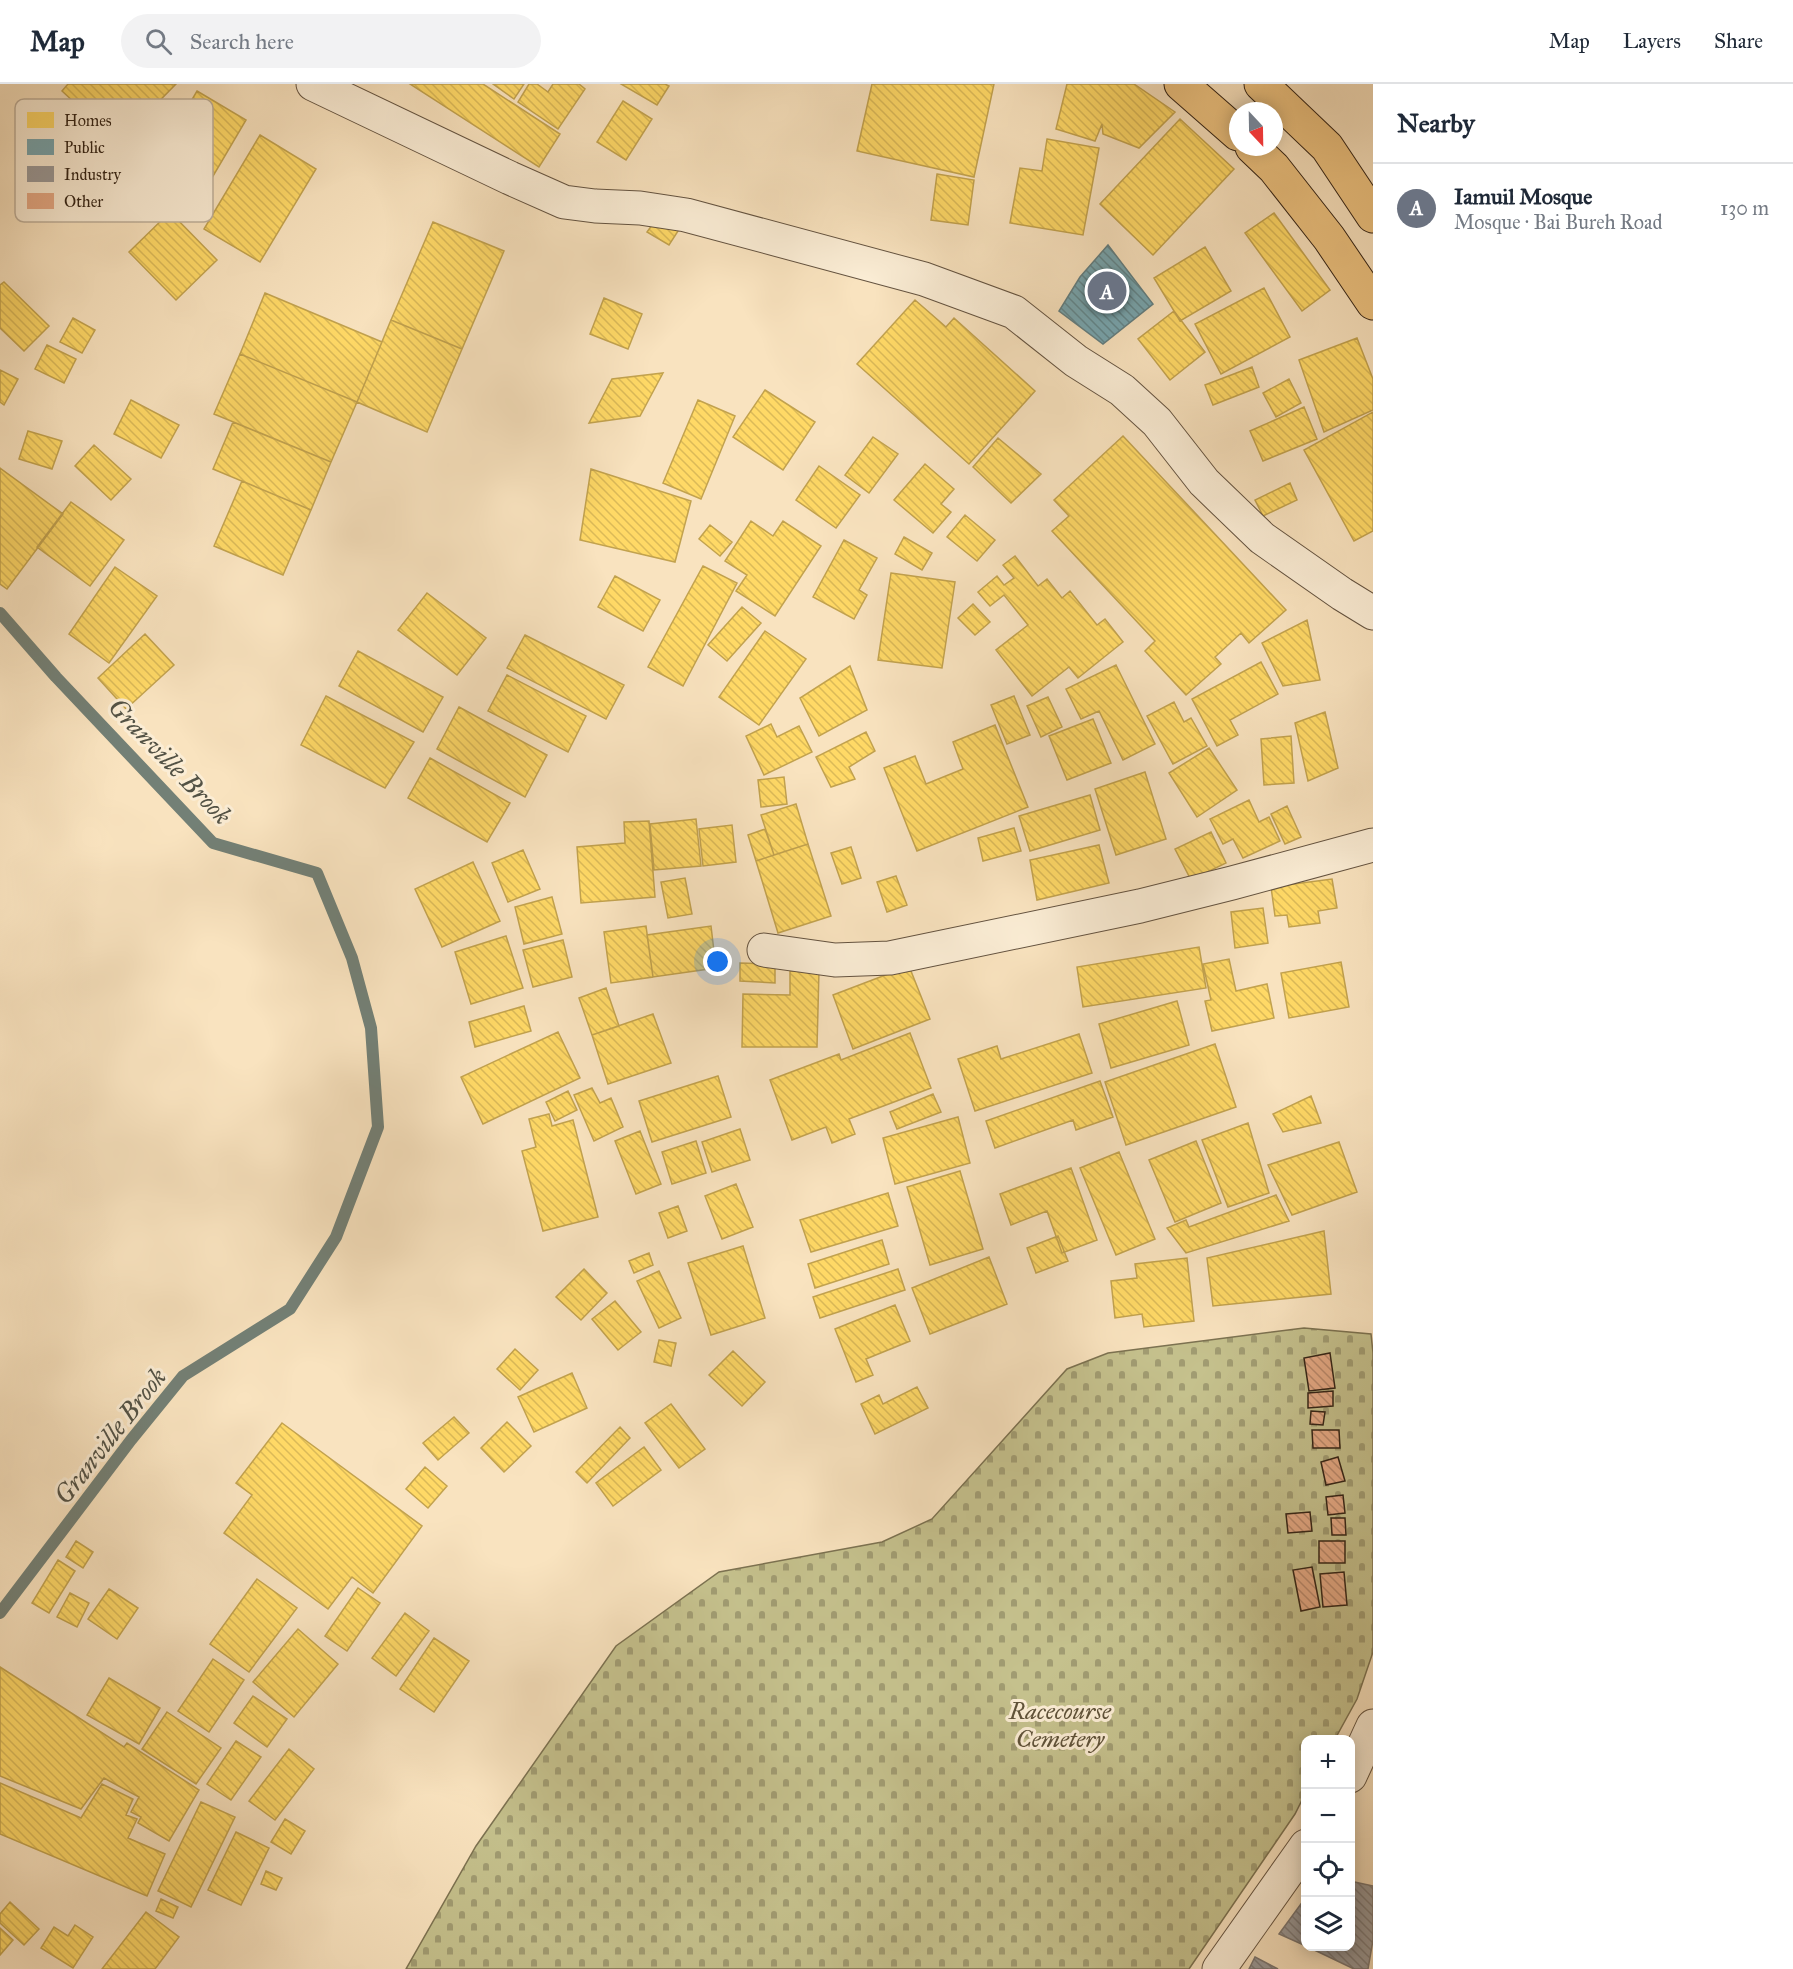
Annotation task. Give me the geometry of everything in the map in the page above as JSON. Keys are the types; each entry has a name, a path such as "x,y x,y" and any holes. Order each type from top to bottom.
{"highway":[{"path":"1181,84 1229,126"},
{"path":"1261,84 1327,147 1373,216"},
{"path":"1261,156 1274,168 1329,238 1373,303"}],"street":[{"path":"313,84 564,202 640,208 686,215 914,276 1014,312 1076,361 1122,390 1157,422 1204,482 1262,538 1373,614"},
{"path":"764,950 835,960 890,958 1140,906 1373,845"},
{"path":"1355,1765 1373,1726"},
{"path":"1219,1969 1301,1852"}],"green space":[{"name":"Racecourse Cemetery","path":"1304,1328 1371,1334 1373,1353 1373,1652 1357,1699 1337,1735 1301,1735 1301,1802 1189,1969 406,1969 476,1846 616,1646 719,1572 882,1542 932,1519 1067,1369 1108,1353"}],"building: Homes":[{"path":"68,84 176,84 161,99 71,99 62,91"},
{"path":"410,84 483,84 560,134 539,167"},
{"path":"493,84 524,84 514,99"},
{"path":"529,84 537,84 548,92 553,84 579,84 585,89 558,129 518,102"},
{"path":"621,84 665,84 669,86 657,105"},
{"path":"872,84 994,84 974,177 857,151"},
{"path":"1067,84 1134,84 1175,112 1139,148 1103,134 1102,124 1095,141 1056,129"},
{"path":"197,91 211,99 192,99"},
{"path":"213,100 246,120 213,176"},
{"path":"623,101 652,119 626,160 597,142"},
{"path":"1180,119 1234,169 1153,255 1100,204"},
{"path":"260,135 316,169 260,262 204,229 208,222 213,222 213,214"},
{"path":"1047,139 1099,148 1083,235 1010,223 1020,168 1042,171"},
{"path":"937,174 974,180 968,225 931,220"},
{"path":"1274,213 1330,290 1302,311 1245,233"},
{"path":"660,214 680,228 669,245 647,232"},
{"path":"160,222 180,222 217,260 176,300 129,252"},
{"path":"433,222 504,251 462,349 391,320"},
{"path":"1205,247 1231,291 1180,321 1154,278"},
{"path":"4,282 49,326 24,351 0,328 0,285"},
{"path":"1264,288 1290,337 1221,374 1195,324"},
{"path":"265,293 382,342 357,402 240,354"},
{"path":"604,298 642,314 628,349 590,334"},
{"path":"915,300 946,327 954,318 1035,391 969,464 857,364"},
{"path":"1174,311 1205,352 1170,380 1138,339"},
{"path":"73,318 95,330 82,353 60,342"},
{"path":"391,320 462,349 427,432 357,402"},
{"path":"1357,338 1373,379 1373,410 1324,432 1299,360"},
{"path":"47,345 76,359 64,383 35,369"},
{"path":"240,354 357,402 331,462 214,414"},
{"path":"1252,367 1259,387 1213,405 1205,385"},
{"path":"0,370 18,379 4,405 0,402"},
{"path":"663,373 640,416 589,423 612,379"},
{"path":"1289,379 1301,403 1276,417 1263,393"},
{"path":"765,390 815,422 783,470 733,437"},
{"path":"131,400 179,425 161,458 114,434"},
{"path":"698,400 735,416 701,499 663,483"},
{"path":"1304,407 1317,439 1263,461 1250,431"},
{"path":"1373,412 1373,531 1354,541 1304,450"},
{"path":"233,422 331,462 311,510 213,469"},
{"path":"28,431 62,441 52,469 19,459"},
{"path":"1123,436 1286,610 1249,643 1241,633 1215,657 1221,664 1186,695 1145,651 1155,641 1052,531 1069,516 1054,500"},
{"path":"873,437 898,454 869,493 845,475"},
{"path":"998,438 1041,474 1011,503 973,467"},
{"path":"94,445 131,479 111,500 75,466"},
{"path":"925,464 954,489 941,504 951,512 933,533 894,500"},
{"path":"819,466 860,495 836,528 796,500"},
{"path":"0,468 63,514 7,589 0,584"},
{"path":"591,469 691,501 675,562 580,540"},
{"path":"242,481 311,510 283,575 214,546"},
{"path":"1290,483 1297,500 1263,516 1255,500"},
{"path":"71,502 124,540 90,586 37,547"},
{"path":"965,515 995,540 977,561 947,537"},
{"path":"751,521 773,536 783,521 821,546 775,616 736,591 747,575 725,561"},
{"path":"710,525 732,542 720,556 699,539"},
{"path":"904,537 932,553 922,570 895,554"},
{"path":"844,540 877,558 859,590 867,595 854,619 813,597"},
{"path":"1015,556 1038,586 1047,579 1062,598 1070,591 1097,625 1105,619 1123,642 1078,678 1069,667 1032,696 996,650 1028,625 1004,595 990,606 978,592 997,576 1004,585 1014,578 1003,565"},
{"path":"703,566 737,583 683,686 648,667"},
{"path":"115,567 157,596 109,663 69,634"},
{"path":"891,573 955,582 942,668 878,660"},
{"path":"615,576 660,600 643,631 598,607"},
{"path":"427,593 486,638 457,675 398,630"},
{"path":"973,604 990,622 975,635 958,618"},
{"path":"742,607 761,623 727,661 708,645"},
{"path":"1307,620 1320,680 1283,686 1262,643"},
{"path":"765,631 806,659 759,725 719,697"},
{"path":"145,634 174,665 126,709 98,678"},
{"path":"525,635 624,685 606,719 507,668"},
{"path":"358,651 443,697 423,732 339,686"},
{"path":"1261,662 1278,694 1230,720 1238,735 1217,746 1192,699"},
{"path":"1116,665 1155,744 1123,760 1099,711 1081,719 1066,689"},
{"path":"850,666 867,710 819,736 800,698"},
{"path":"507,675 586,716 568,752 488,711"},
{"path":"326,696 414,742 385,788 301,745"},
{"path":"1014,696 1030,735 1007,744 991,705"},
{"path":"1048,697 1062,727 1041,737 1027,706"},
{"path":"1174,702 1184,722 1191,718 1207,746 1173,764 1147,716"},
{"path":"459,707 547,755 525,797 437,749"},
{"path":"1325,712 1338,768 1308,781 1295,723"},
{"path":"1093,719 1111,763 1067,780 1049,736"},
{"path":"771,724 777,737 799,726 812,752 764,775 746,736"},
{"path":"995,725 1028,807 917,851 884,768 915,756 926,784 963,769 953,742"},
{"path":"866,732 875,751 849,767 855,779 831,787 816,757"},
{"path":"1291,736 1294,783 1264,785 1261,739"},
{"path":"1209,748 1237,790 1197,817 1169,773"},
{"path":"430,758 510,803 487,842 408,798"},
{"path":"1145,772 1166,839 1116,855 1095,789"},
{"path":"784,777 787,804 761,807 758,780"},
{"path":"1090,795 1100,830 1030,851 1019,816"},
{"path":"1249,800 1259,822 1269,817 1280,841 1243,858 1233,839 1223,844 1210,819"},
{"path":"796,804 808,844 774,855 761,815"},
{"path":"1287,806 1301,837 1285,844 1271,814"},
{"path":"696,819 701,866 654,870 650,824"},
{"path":"649,821 655,897 581,903 577,847 625,843 624,822"},
{"path":"732,825 736,862 703,866 699,829"},
{"path":"1014,828 1021,851 983,861 978,838"},
{"path":"765,829 774,855 756,861 748,835"},
{"path":"1211,832 1226,863 1191,880 1175,849"},
{"path":"808,844 831,916 778,933 756,861"},
{"path":"1099,845 1109,883 1037,900 1030,860"},
{"path":"851,847 861,878 842,884 831,853"},
{"path":"523,850 540,889 508,902 492,863"},
{"path":"473,862 500,921 442,947 415,889"},
{"path":"896,876 907,905 887,912 877,882"},
{"path":"685,878 692,914 668,918 661,882"},
{"path":"1332,879 1337,908 1318,911 1320,923 1289,927 1287,915 1275,916 1271,887"},
{"path":"552,897 562,934 524,944 515,907"},
{"path":"1263,908 1268,943 1235,948 1231,912"},
{"path":"646,926 653,977 611,983 604,932"},
{"path":"711,926 716,968 653,977 647,935"},
{"path":"506,936 523,988 471,1004 455,952"},
{"path":"563,940 572,977 533,987 523,950"},
{"path":"1199,947 1206,988 1083,1007 1077,967"},
{"path":"1229,959 1236,991 1267,984 1274,1018 1212,1031 1205,1001 1211,1000 1203,964"},
{"path":"1341,962 1349,1007 1289,1018 1281,973"},
{"path":"740,963 775,964 775,983 740,981"},
{"path":"909,966 930,1019 853,1049 833,995"},
{"path":"790,971 819,971 817,1047 742,1047 743,994 790,995"},
{"path":"606,988 619,1026 592,1035 579,998"},
{"path":"1177,1001 1189,1045 1111,1068 1099,1024"},
{"path":"524,1006 531,1031 475,1047 469,1022"},
{"path":"653,1014 671,1063 608,1084 592,1035"},
{"path":"558,1032 580,1078 483,1124 461,1077"},
{"path":"910,1033 931,1088 849,1119 855,1134 832,1143 826,1127 792,1140 770,1080 839,1054 841,1060"},
{"path":"1079,1034 1092,1073 975,1111 958,1059 997,1046 1001,1059"},
{"path":"1215,1044 1236,1107 1126,1145 1105,1082"},
{"path":"718,1076 731,1117 652,1142 639,1101"},
{"path":"1100,1081 1113,1117 1076,1130 1073,1120 995,1148 986,1121"},
{"path":"592,1088 600,1103 611,1098 623,1127 594,1141 574,1095"},
{"path":"568,1091 577,1110 555,1121 546,1102"},
{"path":"933,1094 941,1112 897,1129 890,1112"},
{"path":"1311,1096 1321,1123 1283,1132 1273,1114"},
{"path":"549,1114 552,1126 573,1120 598,1217 543,1231 522,1151 536,1147 529,1119"},
{"path":"958,1117 970,1163 895,1184 883,1138"},
{"path":"1248,1123 1269,1193 1228,1207 1202,1140"},
{"path":"740,1129 750,1160 712,1172 702,1142"},
{"path":"640,1131 661,1184 636,1194 615,1141"},
{"path":"696,1141 706,1173 672,1184 662,1152"},
{"path":"1196,1141 1221,1203 1175,1222 1149,1160"},
{"path":"1339,1142 1357,1192 1292,1215 1268,1165"},
{"path":"1119,1152 1155,1239 1116,1255 1080,1168"},
{"path":"1071,1168 1097,1240 1062,1253 1047,1211 1011,1225 1000,1194"},
{"path":"960,1171 983,1249 930,1265 907,1187"},
{"path":"736,1184 753,1227 722,1239 705,1196"},
{"path":"888,1193 898,1226 811,1252 800,1220"},
{"path":"1276,1195 1289,1221 1186,1253 1167,1228 1186,1220 1189,1227"},
{"path":"678,1206 687,1231 668,1238 659,1213"},
{"path":"1324,1231 1331,1294 1213,1306 1207,1258"},
{"path":"1058,1236 1068,1261 1036,1273 1027,1248"},
{"path":"882,1240 889,1264 815,1288 808,1264"},
{"path":"743,1246 765,1318 711,1335 688,1263"},
{"path":"649,1253 653,1265 634,1273 629,1261"},
{"path":"989,1257 1007,1304 930,1334 912,1288"},
{"path":"1187,1258 1194,1321 1144,1327 1142,1314 1115,1318 1111,1281 1137,1278 1135,1264"},
{"path":"584,1269 607,1293 581,1320 556,1297"},
{"path":"898,1269 905,1290 820,1318 813,1297"},
{"path":"659,1271 681,1318 659,1328 637,1281"},
{"path":"615,1301 641,1332 618,1350 592,1319"},
{"path":"895,1305 910,1341 866,1359 873,1375 856,1382 835,1329"},
{"path":"659,1340 676,1343 671,1366 654,1362"},
{"path":"515,1349 538,1370 520,1390 497,1369"},
{"path":"733,1351 765,1382 742,1406 709,1375"},
{"path":"572,1373 587,1408 534,1432 518,1397"},
{"path":"917,1387 928,1408 875,1434 861,1404 879,1395 883,1404"},
{"path":"671,1404 705,1449 679,1468 645,1423"},
{"path":"454,1417 469,1433 438,1460 423,1443"},
{"path":"507,1422 531,1446 504,1472 481,1448"},
{"path":"282,1423 422,1526 373,1593 352,1577 328,1609 224,1533 252,1495 236,1483"},
{"path":"620,1427 630,1438 587,1483 576,1472"},
{"path":"644,1447 661,1470 613,1506 596,1483"},
{"path":"425,1467 447,1486 428,1508 406,1489"},
{"path":"76,1541 93,1552 83,1568 66,1557"},
{"path":"58,1560 75,1571 49,1613 32,1603"},
{"path":"257,1579 297,1608 249,1672 210,1644"},
{"path":"358,1588 380,1603 347,1651 325,1636"},
{"path":"109,1589 138,1608 117,1639 88,1619"},
{"path":"70,1593 89,1603 77,1627 57,1617"},
{"path":"405,1613 429,1631 396,1676 372,1658"},
{"path":"298,1629 338,1664 294,1717 253,1682"},
{"path":"434,1638 469,1661 434,1712 400,1689"},
{"path":"213,1659 244,1680 209,1732 178,1711"},
{"path":"0,1667 124,1747 127,1743 199,1790 169,1841 138,1823 141,1817 131,1812 139,1797 104,1778 81,1809 0,1776"},
{"path":"109,1678 160,1708 139,1744 87,1715"},
{"path":"253,1696 287,1719 267,1747 234,1723"},
{"path":"167,1712 221,1748 196,1784 142,1749"},
{"path":"236,1741 261,1757 231,1800 207,1784"},
{"path":"289,1749 314,1769 275,1820 249,1801"},
{"path":"0,1783 81,1818 102,1784 133,1799 126,1815 137,1819 128,1838 165,1854 147,1896 0,1834"},
{"path":"201,1802 235,1817 191,1907 158,1891"},
{"path":"285,1819 305,1831 291,1854 271,1842"},
{"path":"236,1832 269,1848 241,1905 208,1890"},
{"path":"266,1871 282,1878 276,1890 261,1884"},
{"path":"161,1899 178,1907 173,1918 156,1911"},
{"path":"10,1902 39,1929 24,1945 0,1923 0,1914"},
{"path":"146,1912 179,1937 155,1969 102,1969"},
{"path":"75,1925 93,1937 73,1968 41,1948 54,1927 68,1936"},
{"path":"0,1928 13,1940 0,1955"}],"building: Public":[{"path":"1108,245 1153,304 1103,344 1059,311 1080,277"}],"building: Industry":[{"path":"1355,1882 1373,1886 1373,1940 1368,1969 1354,1969 1316,1951 1355,1951"},
{"path":"1301,1904 1301,1944 1279,1934"},
{"path":"1255,1957 1278,1969 1249,1969"}],"building: Other":[{"path":"1330,1353 1335,1388 1309,1391 1304,1358"},
{"path":"1333,1391 1333,1406 1308,1408 1308,1393"},
{"path":"1311,1411 1325,1412 1323,1425 1310,1424"},
{"path":"1312,1430 1339,1430 1340,1448 1313,1448"},
{"path":"1338,1457 1345,1481 1326,1485 1321,1462"},
{"path":"1343,1495 1345,1513 1328,1515 1326,1497"},
{"path":"1310,1512 1312,1531 1288,1533 1286,1514"},
{"path":"1331,1518 1345,1518 1346,1535 1332,1535"},
{"path":"1319,1541 1345,1541 1345,1563 1319,1563"},
{"path":"1312,1567 1320,1607 1301,1611 1293,1570"},
{"path":"1344,1572 1347,1605 1323,1607 1320,1574"}],"waterway":[{"name":"Granville Brook","path":"0,613 56,677 213,843 317,873 352,958 371,1028 378,1127 336,1237 290,1309 183,1376 131,1440 0,1613"}],"place":[{"name":"Iamuil Mosque","path":"1107,291"}]}
